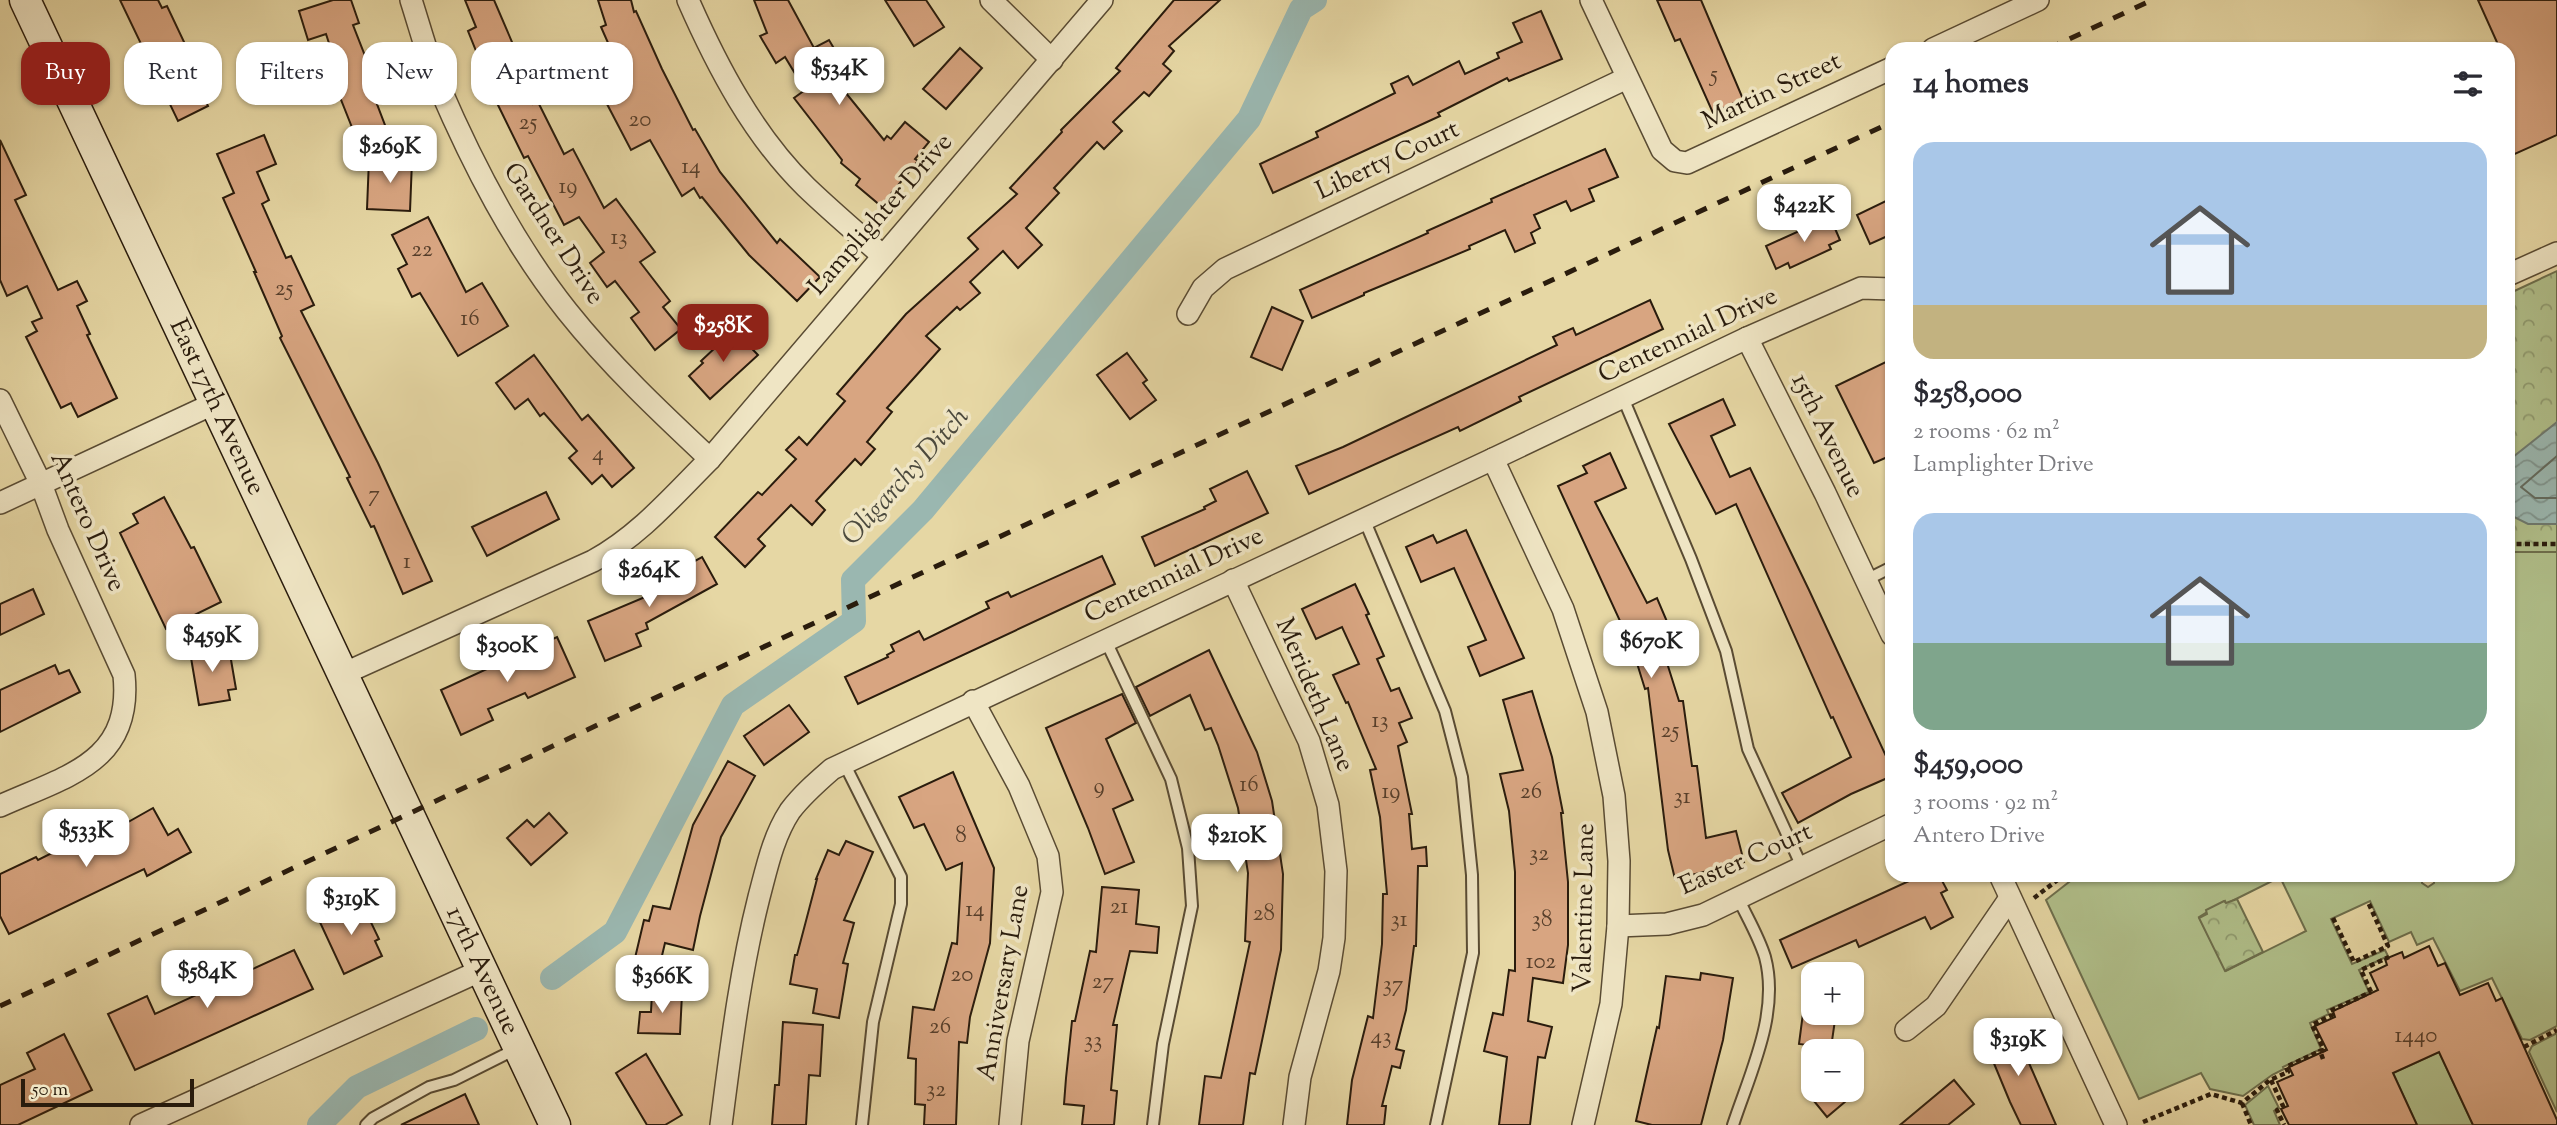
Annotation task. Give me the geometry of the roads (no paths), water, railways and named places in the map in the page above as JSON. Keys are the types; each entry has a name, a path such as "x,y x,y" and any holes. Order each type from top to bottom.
{"main road":[{"name":"East 17th Avenue","path":"25,0 410,815"},
{"name":"17th Avenue","path":"410,815 555,1125"}],"street":[{"name":"Gardner Drive","path":"411,0 438,83 482,179 522,247 567,311 635,388 710,459"},
{"path":"688,0 714,59 762,134 804,185 883,256"},
{"path":"991,0 1052,60"},
{"name":"Lamplighter Drive","path":"343,674 613,550 642,528 710,459 1102,0"},
{"path":"1591,0 1627,78"},
{"path":"1948,42 2038,0"},
{"name":"Martin Street","path":"1627,78 1662,150 1675,161 1687,163 1885,71"},
{"name":"Liberty Court","path":"1188,314 1203,288 1225,269 1627,78"},
{"path":"2515,272 2557,253"},
{"name":"Centennial Drive","path":"721,1125 736,1010 752,925 773,843 790,811 832,769 1747,338 1861,288 1885,289"},
{"name":"15th Avenue","path":"1747,338 1885,620"},
{"name":"Antero Drive","path":"0,400 41,484 58,530 124,675 127,699 119,731 103,753 85,766 0,806"},
{"path":"0,503 215,403"},
{"name":"Valentine Lane","path":"1493,459 1563,609 1597,712 1614,796 1619,861 1618,926 1611,1004 1583,1125"},
{"name":"Merideth Lane","path":"1233,580 1309,741 1328,805 1336,871 1334,938 1329,971 1300,1077 1294,1125"},
{"name":"Anniversary Lane","path":"973,701 1019,786 1048,856 1052,892 1018,1041 1010,1125"},
{"name":"Easter Court","path":"1618,926 1667,924 1703,915 1885,827"},
{"path":"2003,882 2116,1125"},
{"path":"1906,1030 1936,1006 2013,904"},
{"path":"141,1125 482,970"}],"lane":[{"path":"1623,398 1691,559 1726,651 1748,748 1802,867"},
{"path":"1364,519 1445,711 1462,777 1472,876 1473,953 1436,1125"},
{"path":"1866,580 1885,570"},
{"path":"1105,639 1171,779 1188,848 1192,906 1163,1044 1153,1125"},
{"path":"844,762 901,877 901,904 873,1022 862,1125"},
{"path":"1733,1125 1766,1022 1769,993 1765,957 1738,898"},
{"path":"366,1125 373,1118 429,1087 454,1080 519,1048"}],"water":[{"path":"2557,422 2557,524 2528,524 2515,518 2515,455"}],"waterway":[{"name":"Oligarchy Ditch","path":"552,978 615,932 733,705 854,621 853,580 923,510 1249,119 1301,9 1315,0"},
{"name":"Oligarchy Ditch","path":"319,1125 357,1087 476,1029"}],"railway":[{"path":"2063,42 2152,0"},
{"path":"0,1006 842,610 1885,125"}]}
